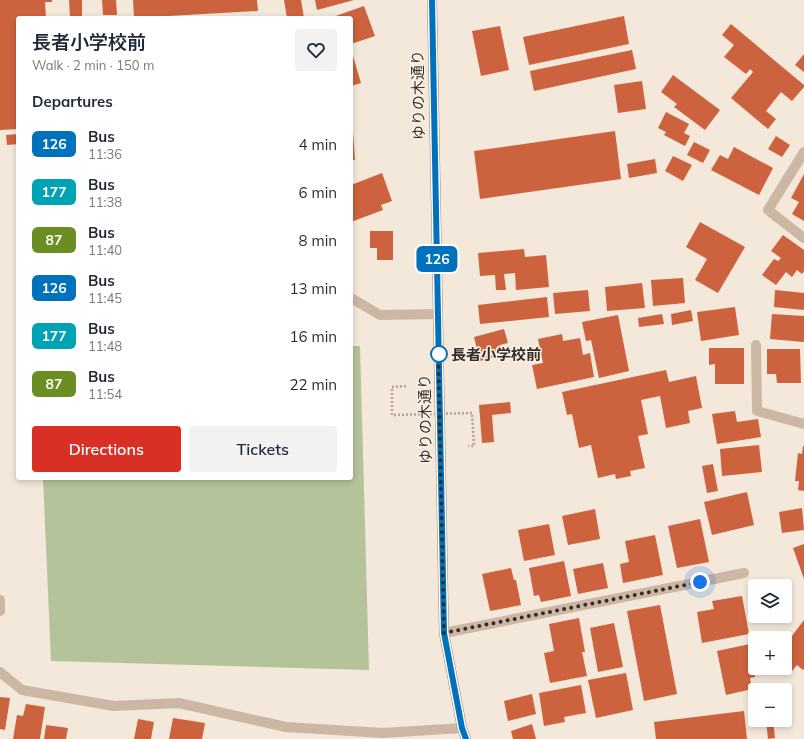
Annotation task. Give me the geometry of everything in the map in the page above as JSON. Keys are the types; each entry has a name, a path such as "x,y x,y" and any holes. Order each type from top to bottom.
{"street":[{"name":"ゆりの木通り","path":"432,0 444,633 462,728 466,739"},
{"path":"804,152 768,210 804,238"},
{"path":"353,299 380,315 438,314"},
{"path":"756,345 757,410 804,424"},
{"path":"444,633 744,573"},
{"path":"0,600 0,611"},
{"path":"0,672 22,690 114,706 179,703 286,727 383,733 462,728"}],"path":[{"path":"406,386 392,387 392,415 472,413 474,446 468,446"}],"green space":[{"path":"353,346 360,346 369,670 51,661 43,480 353,480"}],"building":[{"path":"0,0 52,0 52,2 45,2 46,16 16,16 16,129 0,130"},
{"path":"69,0 82,0 82,16 70,16"},
{"path":"102,0 116,0 117,15 103,15"},
{"path":"133,0 257,0 258,11 169,16 134,16"},
{"path":"284,0 301,0 304,16 287,16"},
{"path":"315,0 354,0 317,10"},
{"path":"364,6 375,36 353,43 353,16 336,16"},
{"path":"624,16 629,44 529,65 523,37"},
{"path":"731,24 804,85 792,101 781,92 766,111 776,119 768,129 731,98 753,72 750,69 746,74 724,57 734,45 722,35"},
{"path":"500,26 509,70 481,76 472,31"},
{"path":"632,50 636,69 534,91 530,71"},
{"path":"804,54 804,72 795,65"},
{"path":"353,56 361,83 353,85"},
{"path":"673,75 720,110 705,130 674,107 677,104 661,92"},
{"path":"642,81 646,109 618,113 614,85"},
{"path":"666,112 689,124 684,133 690,136 685,146 664,135 666,132 658,128"},
{"path":"615,131 621,179 480,199 474,151"},
{"path":"353,132 355,160 353,160"},
{"path":"16,134 16,144 7,145 6,135"},
{"path":"776,136 790,145 782,157 768,149"},
{"path":"694,142 710,150 703,163 687,155"},
{"path":"734,147 773,168 759,195 711,170 720,155 728,159"},
{"path":"673,156 692,165 683,181 665,171"},
{"path":"655,159 657,173 629,178 627,164"},
{"path":"382,173 392,201 381,205 383,210 353,221 353,184"},
{"path":"804,174 804,221 792,214 799,202 791,198"},
{"path":"700,222 745,247 718,293 695,280 707,259 686,247"},
{"path":"370,231 393,231 393,260 377,260 377,248 370,248"},
{"path":"783,235 804,250 804,271 802,274 797,270 792,277 786,272 776,285 762,275 774,259 778,261 781,258 771,251"},
{"path":"524,249 525,257 546,255 549,287 516,290 515,273 504,274 506,290 496,290 495,275 480,276 478,253"},
{"path":"683,278 685,303 653,306 651,280"},
{"path":"642,283 645,308 607,311 605,287"},
{"path":"588,290 590,311 555,314 553,293"},
{"path":"775,290 804,293 804,310 774,307"},
{"path":"547,297 549,317 480,324 478,305"},
{"path":"735,307 739,335 701,341 697,312"},
{"path":"691,310 693,321 672,325 671,314"},
{"path":"662,314 664,324 639,327 638,318"},
{"path":"772,314 804,316 804,342 770,339"},
{"path":"618,315 629,371 599,378 591,340 586,341 582,322"},
{"path":"504,329 508,343 500,345 503,355 480,361 474,337"},
{"path":"562,334 563,341 580,338 583,355 590,353 594,377 537,389 532,365 543,363 538,339"},
{"path":"709,348 744,348 744,384 715,384 715,364 709,365"},
{"path":"767,349 800,349 801,383 777,383 776,374 767,374"},
{"path":"666,370 669,382 696,376 702,408 688,411 690,423 666,428 660,396 641,400 648,434 638,436 645,468 630,471 631,476 616,479 615,474 598,478 591,445 579,448 572,414 567,415 562,392"},
{"path":"510,402 511,413 492,415 494,442 482,443 479,405"},
{"path":"735,411 737,422 758,419 761,437 717,444 712,414"},
{"path":"759,445 762,472 722,476 720,449"},
{"path":"803,446 804,491 798,490 799,481 795,481 798,453 802,454"},
{"path":"713,464 718,491 707,493 702,466"},
{"path":"747,492 754,525 712,535 704,502"},
{"path":"802,508 804,530 782,533 779,512"},
{"path":"595,509 600,539 568,545 562,516"},
{"path":"700,519 709,562 677,568 668,526"},
{"path":"549,524 555,555 524,561 518,530"},
{"path":"655,535 663,575 623,583 620,564 629,562 625,541"},
{"path":"804,544 804,579 793,548"},
{"path":"564,561 571,596 541,602 539,595 534,596 529,568"},
{"path":"603,563 608,588 578,594 573,569"},
{"path":"511,568 514,580 516,580 521,605 490,611 482,574"},
{"path":"742,596 748,634 702,643 697,612 714,609 712,601"},
{"path":"660,605 677,694 644,701 627,611"},
{"path":"579,618 585,652 582,652 587,676 550,683 544,653 554,651 549,624"},
{"path":"804,620 803,670 797,665 792,671 792,636"},
{"path":"614,623 623,667 598,672 590,628"},
{"path":"748,644 748,675 755,675 755,677 750,678 751,683 748,683 748,690 726,695 717,651"},
{"path":"626,673 633,710 596,718 588,680"},
{"path":"581,685 586,713 564,717 565,722 544,726 539,693"},
{"path":"532,694 536,714 508,721 504,701"},
{"path":"0,697 10,698 5,730 0,729"},
{"path":"26,704 45,707 40,739 13,739 17,715 23,716"},
{"path":"744,711 747,739 656,739 654,722"},
{"path":"173,718 205,723 202,739 169,739"},
{"path":"138,719 154,722 151,739 134,739"},
{"path":"532,724 536,739 513,739 511,731"},
{"path":"46,725 68,728 66,739 44,739"},
{"path":"767,727 774,727 775,738 768,739"}],"bus line":[{"name":"126","path":"432,0 444,633 462,728 466,739"}],"place":[{"name":"長者小学校前","path":"439,354"}],"route":[{"path":"439,354 438,346 444,633 700,582"}]}
